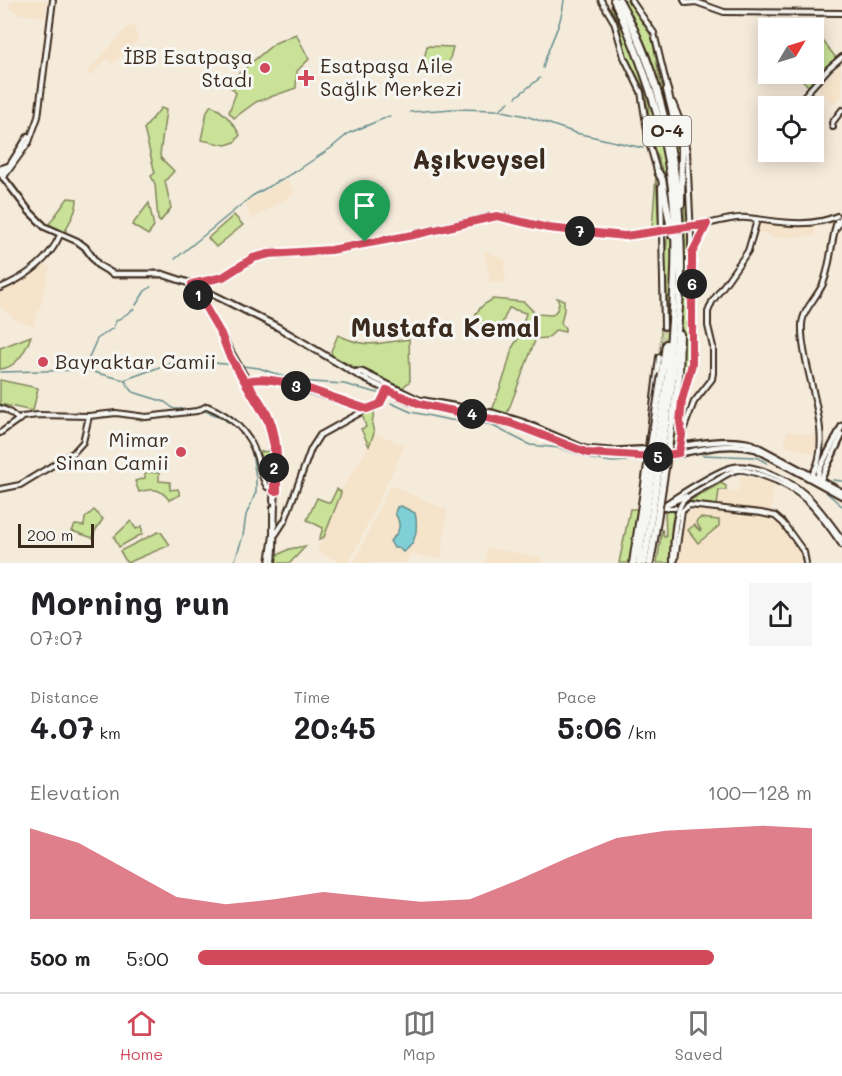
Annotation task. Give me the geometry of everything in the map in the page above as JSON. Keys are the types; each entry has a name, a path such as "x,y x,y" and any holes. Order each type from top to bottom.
{"highway":[{"name":"O-4","path":"616,0 641,45 659,96 674,170 680,235 672,320 670,376"},
{"name":"O-4","path":"616,0 657,107 673,197 677,270 670,376 644,544 639,563"},
{"path":"668,90 682,158 680,235"},
{"path":"658,172 662,179 677,270"},
{"path":"633,563 644,544 670,376"},
{"path":"644,544 650,563"},
{"name":"O-4","path":"644,544 644,563"}],"main road":[{"path":"9,166 1,174 37,219 45,227 77,241 85,247 98,265 113,274 162,274 192,284 276,326 355,372 420,404 497,419 514,426 520,424 524,421 524,417 520,424"},
{"path":"389,389 419,400 475,409 593,450 666,456 704,448 746,446 842,494"},
{"path":"817,481 819,470 842,426"},
{"path":"817,481 826,469 842,435"},
{"path":"647,453 681,446 728,442 748,443 764,449 842,494"},
{"path":"679,453 681,446"},
{"path":"826,469 826,478 832,487"}],"street":[{"path":"9,166 28,138 34,121 52,0"},
{"path":"1,174 29,142 38,117 52,0"},
{"path":"601,0 618,31 624,57 640,92 649,143 661,186 664,327"},
{"path":"630,0 654,33 668,90 679,118 687,151 692,253 692,364 682,400 681,446"},
{"path":"684,0 686,3 696,2 724,12 842,13"},
{"path":"804,96 842,57"},
{"path":"833,127 832,123 842,110"},
{"path":"271,563 275,491 275,448 272,427 192,284 223,277 253,258 269,254 331,250 497,216 543,228 625,236 695,227 745,217 794,224 840,219"},
{"path":"817,481 821,429 804,350 802,323 823,284 833,233 840,219"},
{"path":"682,435 694,402 712,379 713,347 708,326 708,312 712,302 748,251 757,220"},
{"path":"692,253 707,224"},
{"path":"0,288 14,282 44,261 55,248 60,235"},
{"path":"647,453 659,357"},
{"path":"246,381 272,380 367,409"},
{"path":"274,535 285,520 311,449 320,435 380,404 389,389"},
{"path":"0,433 19,418 38,415 89,416 116,413 146,417 197,411 207,406 223,413 237,424 253,446 262,480 267,487 275,491"},
{"path":"0,408 19,418"},
{"path":"0,489 20,485 73,453 83,442 89,416"},
{"path":"664,506 724,470 745,466 769,473 797,486 810,498 842,539"},
{"path":"674,563 677,521 681,504 685,499 737,470"},
{"path":"675,508 656,507 672,503 719,476 737,470 748,470 783,482 795,489 812,506 842,545"},
{"path":"691,504 776,516 804,552 806,563"},
{"path":"674,563 679,525 684,508 689,505 728,509"}],"shaded area":[{"path":"13,0 47,0 45,17 21,14 8,7"},
{"path":"129,26 134,26 138,40 113,64 107,59 90,76 86,73"},
{"path":"841,63 842,96 831,105 818,88"},
{"path":"287,179 295,193 251,220 245,203"},
{"path":"759,223 790,226 815,225 815,236 772,238 771,235 756,231"},
{"path":"484,250 507,261 504,267 506,282 490,283"},
{"path":"44,265 50,266 42,301 33,326 18,321 0,307 0,291 16,285"},
{"path":"787,431 818,436 814,454 785,446"},
{"path":"374,433 405,445 349,563 342,563 317,550 343,487 369,446"},
{"path":"741,475 774,484 770,520 781,525 802,552 805,558 804,563 679,563 686,513 692,510 716,512 719,490 738,491"},
{"path":"390,485 447,510 441,559 409,554 407,563 354,563"},
{"path":"487,548 541,557 540,563 486,563"}],"green space":[{"path":"623,0 628,0 652,37 659,75 680,147 680,188 656,71"},
{"path":"613,5 636,53 653,106 664,161 671,215 664,175 653,145 643,87 627,56 618,20 610,8"},
{"path":"296,34 309,59 297,71 296,88 256,102 234,118 229,112 236,93 227,83 275,43"},
{"path":"824,42 836,58 824,70"},
{"path":"427,46 453,47 448,66 440,76 421,72"},
{"path":"211,105 224,114 238,131 240,135 235,142 226,145 201,140 207,111"},
{"path":"161,108 166,110 160,155 174,171 165,181 171,208 160,222 155,184 151,176 155,173 144,129"},
{"path":"684,150 690,219 691,356 679,405 677,444 664,446 658,386 662,356 657,355 660,351 661,328 667,328 665,257 668,234 671,234 672,287 680,348 685,275"},
{"path":"656,175 659,227 652,229"},
{"path":"68,198 77,199 77,204 65,232 49,224"},
{"path":"149,203 154,227 148,235 132,225"},
{"path":"234,215 243,225 216,247 208,238"},
{"path":"557,298 564,300 561,323 565,332 556,330 548,337 536,338 507,414 492,411 526,313 509,308 498,332 476,320 476,313 493,299 524,302 536,314 552,315 557,310 559,303"},
{"path":"338,335 365,343 409,339 410,381 401,389 376,375 332,356 331,351"},
{"path":"31,336 16,362 0,369 0,348"},
{"path":"0,380 38,388 33,411 0,404"},
{"path":"375,409 372,424 374,433 369,446 361,429 366,427 362,414"},
{"path":"272,451 273,486 264,476 260,452"},
{"path":"145,472 159,473 159,481 170,482 170,490 178,489 180,495 169,500 156,490 139,492 135,481 145,478"},
{"path":"721,483 726,486 726,490 719,490 717,506 689,501"},
{"path":"337,489 341,492 340,496 324,537 319,540 323,528 307,520 317,498 330,503"},
{"path":"630,509 638,509 630,563 619,563"},
{"path":"94,510 103,519 93,538 72,531 75,525 84,526 85,518"},
{"path":"677,510 671,563 657,563 662,529 666,537 665,511"},
{"path":"700,518 719,520 719,526 698,543 688,530 694,525 701,530 696,522"},
{"path":"131,521 136,529 142,526 142,534 119,547 114,537"},
{"path":"161,532 170,545 127,563 120,551"},
{"path":"306,546 290,563 272,563 274,554"}],"water":[{"path":"401,506 415,513 416,524 414,540 403,552 399,548 394,548 390,541 399,528 399,521 395,513 397,507"}],"waterway":[{"path":"543,68 561,18 564,0"},
{"path":"516,97 540,78"},
{"path":"499,110 509,102"},
{"path":"410,112 453,109 498,110 526,116 576,133 643,148"},
{"path":"175,259 252,196 295,172 349,133 390,116"},
{"path":"136,305 145,291 151,287"},
{"path":"86,370 97,339 113,328 116,321 134,309"},
{"path":"0,372 86,370 124,380 179,360 237,365"},
{"path":"242,366 259,368 296,381 344,384 378,393"},
{"path":"124,380 133,392 165,402 174,409 198,409"},
{"path":"391,403 411,412 450,420 489,424 530,445 560,448 592,459 612,462 627,461"},
{"path":"205,411 229,423"},
{"path":"234,563 243,536 246,515 256,492 251,447"},
{"path":"702,455 756,457 767,463"},
{"path":"833,480 842,481"},
{"path":"827,493 842,506"}],"tunnel":[{"path":"659,357 664,327"},
{"path":"675,508 691,504"}],"place":[{"name":"İBB Esatpaşa Stadı","path":"265,68"},
{"name":"Esatpaşa Aile Sağlık Merkezi","path":"306,78"},
{"name":"Bayraktar Camii","path":"43,362"},
{"name":"Mimar Sinan Camii","path":"181,452"}],"district":[{"name":"Aşıkveysel","path":"479,160"},
{"name":"Mustafa Kemal","path":"445,328"}],"route":[{"path":"497,216 543,228 625,236 707,224 692,253 692,364 682,400 680,422 682,435 679,453 654,457 635,454 599,455 576,450 511,423 420,404 387,390 380,404 367,409 290,384 272,380 251,380 247,381 268,416 275,437 277,491 274,491 274,446 268,421 229,355 221,334 192,284 223,277 253,258 261,256 331,250 365,242 413,235 497,216"}]}
